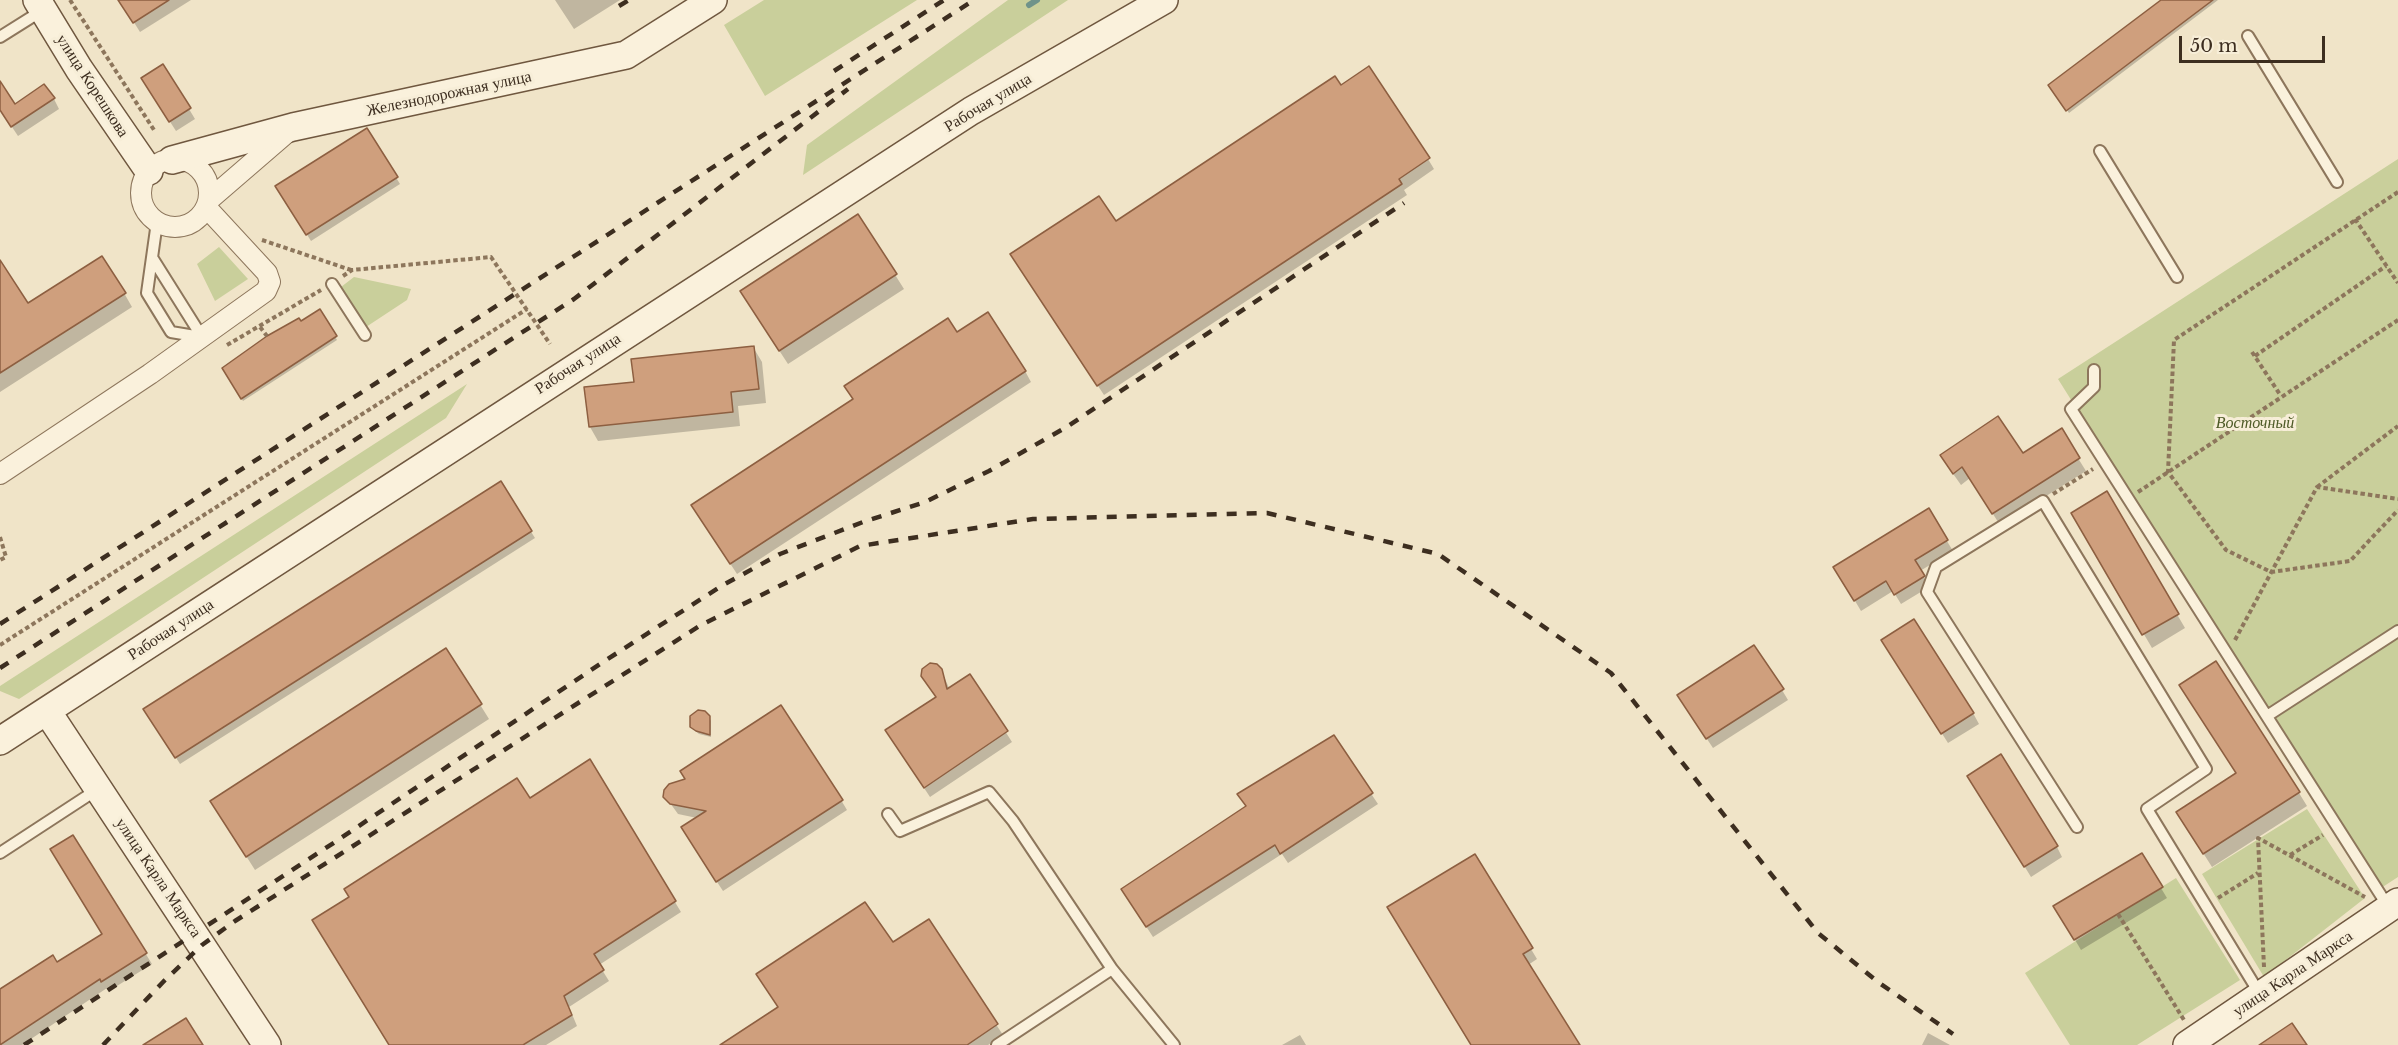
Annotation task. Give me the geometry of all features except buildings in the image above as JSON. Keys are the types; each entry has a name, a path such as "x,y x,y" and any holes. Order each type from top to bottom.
{"street":[{"name":"Железнодорожная улица","path":"161,166 293,127 626,55 713,0"},
{"name":"Рабочая улица","path":"0,741 961,117 1164,0"},
{"name":"улица Корешкова","path":"40,5 79,69 161,166"},
{"path":"0,474 259,298 270,282 267,273 207,203 207,181 202,173 189,162 161,166 142,189 145,207 157,222 166,226 185,226 194,222 207,203 293,127"},
{"name":"улица Карла Маркса","path":"47,711 267,1045"},
{"name":"улица Карла Маркса","path":"2187,1036 2263,987 2384,903"}],"lane":[{"path":"0,37 40,5"},
{"path":"2248,36 2337,182"},
{"path":"2100,151 2176,277"},
{"path":"157,222 147,293 171,332 202,337"},
{"path":"153,259 202,337"},
{"path":"332,284 366,335"},
{"path":"2094,370 2094,387 2071,409 2384,903"},
{"path":"2077,828 1927,592 1936,567 2043,501 2206,769 2147,809 2263,987"},
{"path":"2267,716 2398,631"},
{"path":"0,853 98,789"},
{"path":"888,814 900,831 988,792 1013,821 1112,969 1174,1045"},
{"path":"997,1045 1112,969"}],"path":[{"path":"70,0 154,130"},
{"path":"2398,192 2174,340 2168,472 2226,550 2271,572 2350,561 2398,510"},
{"path":"2355,219 2398,283"},
{"path":"262,240 352,270 491,257 550,344"},
{"path":"2282,397 2253,354 2386,266"},
{"path":"220,349 352,270"},
{"path":"0,645 527,309"},
{"path":"2127,499 2398,320"},
{"path":"260,327 267,336"},
{"path":"2228,654 2317,487 2398,426"},
{"path":"2043,501 2104,462"},
{"path":"2317,487 2398,499"},
{"path":"0,537 6,557 0,560"},
{"path":"2290,855 2323,835"},
{"path":"2263,987 2258,838 2384,903"},
{"path":"2217,898 2258,873"},
{"path":"2118,914 2187,1036"}],"green space":[{"path":"764,0 917,0 765,96 724,25"},
{"path":"1008,0 1068,0 803,175 807,145"},
{"name":"Восточный","path":"2398,159 2398,877 2378,890 2058,379"},
{"path":"219,247 248,279 215,301 197,264"},
{"path":"354,277 411,289 407,300 366,327 341,287"},
{"path":"467,384 446,418 19,699 0,691 0,686"},
{"path":"2307,809 2365,898 2264,977 2202,874"},
{"path":"2176,878 2240,980 2137,1045 2070,1045 2025,973"}],"waterway":[{"path":"1029,5 1037,0"}],"railway":[{"path":"619,6 629,0"},
{"path":"834,71 944,0"},
{"path":"0,624 974,0"},
{"path":"0,668 574,299 848,89"},
{"path":"24,1045 723,585 780,554 863,522 925,502 989,471 1065,428 1404,203"},
{"path":"103,1045 202,945 235,921 701,625 860,546 1033,519 1267,513 1438,554 1611,673 1818,933 1878,982 1953,1034"}]}
